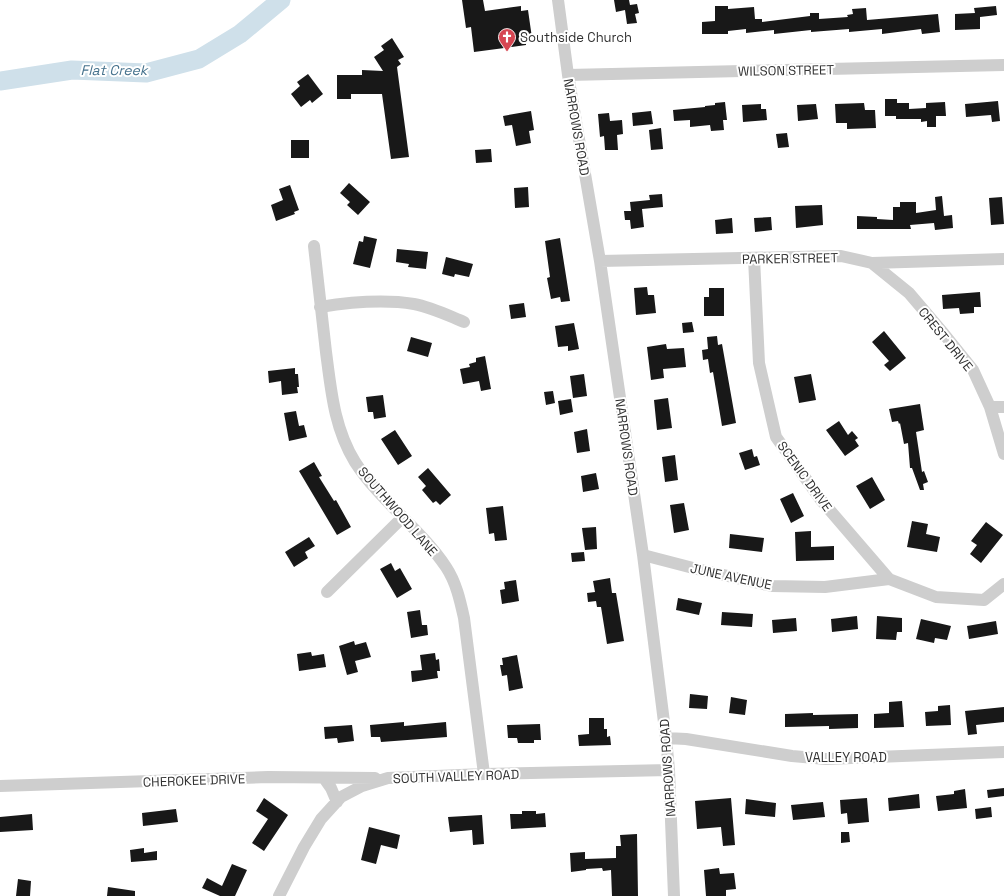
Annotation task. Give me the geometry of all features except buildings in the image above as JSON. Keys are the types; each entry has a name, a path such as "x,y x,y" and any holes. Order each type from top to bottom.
{"street":[{"name":"NARROWS ROAD","path":"558,0 568,75 600,261 643,555 669,770 674,896"},
{"name":"WILSON STREET","path":"568,75 1004,65"},
{"name":"SOUTHWOOD LANE","path":"314,246 320,307 332,396 341,434 355,462 378,493 430,545 447,568 459,594 464,618 484,774"},
{"name":"PARKER STREET","path":"600,261 841,256 872,263 1004,259"},
{"name":"SCENIC DRIVE","path":"754,258 759,363 776,437 820,500 889,579"},
{"name":"CREST DRIVE","path":"872,263 909,293 973,370 990,407 1004,454"},
{"path":"320,307 349,302 381,301 414,304 432,309 464,322"},
{"path":"990,407 1004,406"},
{"path":"327,592 402,518"},
{"name":"JUNE AVENUE","path":"643,555 772,586 825,587 889,579 936,597 984,600 1004,584"},
{"name":"VALLEY ROAD","path":"666,738 686,739 792,756 826,759 1004,752"},
{"name":"SOUTH VALLEY ROAD","path":"279,896 321,819 340,797 362,786 388,778 484,774 669,770"},
{"name":"CHEROKEE DRIVE","path":"0,786 268,777 388,778"},
{"path":"324,778 328,782 337,802"}],"waterway":[{"name":"Flat Creek","path":"0,81 72,70 146,73 199,59 240,34 281,0"}],"place":[{"name":"Southside Church","path":"507,52"}]}
